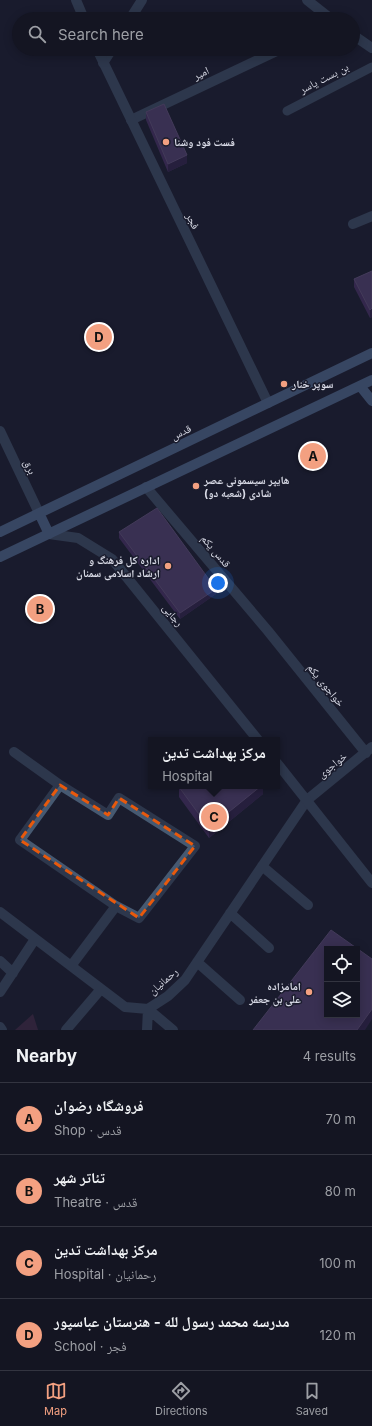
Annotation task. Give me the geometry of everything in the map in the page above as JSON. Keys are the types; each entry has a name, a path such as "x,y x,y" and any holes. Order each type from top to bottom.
{"main road":[{"name":"قدس","path":"0,532 372,353"},
{"path":"0,557 372,380"},
{"path":"360,386 372,401"},
{"path":"39,513 49,534"}],"street":[{"path":"76,0 81,12"},
{"path":"134,12 142,0"},
{"path":"306,0 322,12"},
{"path":"360,39 372,48"},
{"name":"فجر","path":"100,56 268,404"},
{"path":"103,63 108,56"},
{"name":"امیر","path":"131,120 267,56"},
{"path":"353,224 372,216"},
{"name":"برق","path":"0,432 39,513"},
{"name":"قدس یکم","path":"146,487 268,631"},
{"name":"رجایی","path":"49,534 78,538 112,559 256,737"},
{"name":"خواجوی یکم","path":"268,631 369,750"},
{"name":"خواجوی","path":"307,800 369,750"},
{"path":"14,752 60,785 108,815 120,798 195,846 139,918 116,906 20,840 60,785"},
{"path":"280,767 372,883"},
{"name":"رحمانیان","path":"0,912 125,1007 148,1009 168,996 185,980 307,800"},
{"path":"262,866 308,905"},
{"path":"71,966 116,906"},
{"path":"230,913 269,948"},
{"path":"0,992 35,939"},
{"path":"0,961 13,973"},
{"path":"197,962 240,1000"},
{"path":"66,1030 101,989"},
{"path":"147,1030 148,1009"},
{"path":"148,1009 173,1030"}],"lane":[{"name":"بن بست یاسر","path":"287,111 372,67"}],"highlighted area":[{"path":"60,785 108,815 119,798 195,846 139,918 20,840"}],"shaded area":[{"path":"33,1014 38,1030 15,1030"}],"building":[{"name":"فست فود وشنا","path":"164,104 187,155 168,164 146,112"},
{"path":"372,271 372,308 370,310 354,279"},
{"name":"اداره کل فرهنگ و ارشاد اسلامی سمنان","path":"157,508 216,589 180,613 119,532"},
{"path":"180,789 257,789 209,828"},
{"name":"امامزاده علی بن جعفر","path":"331,930 354,946 324,946 324,1018 360,1018 360,951 372,959 372,1009 357,1030 253,1030"}],"place":[{"name":"فست فود وشنا","path":"166,142"},
{"name":"مدرسه محمد رسول لله - هنرستان عباسپور","path":"99,337"},
{"name":"سوپر خنار","path":"284,384"},
{"name":"فروشگاه رضوان","path":"313,456"},
{"name":"هایپر سیسمونی عصر شادی (شعبه دو)","path":"196,486"},
{"name":"اداره کل فرهنگ و ارشاد اسلامی سمنان","path":"168,566"},
{"name":"تئاتر شهر","path":"40,609"},
{"name":"مرکز بهداشت تدین","path":"214,817"},
{"name":"امامزاده علی بن جعفر","path":"309,992"}]}
